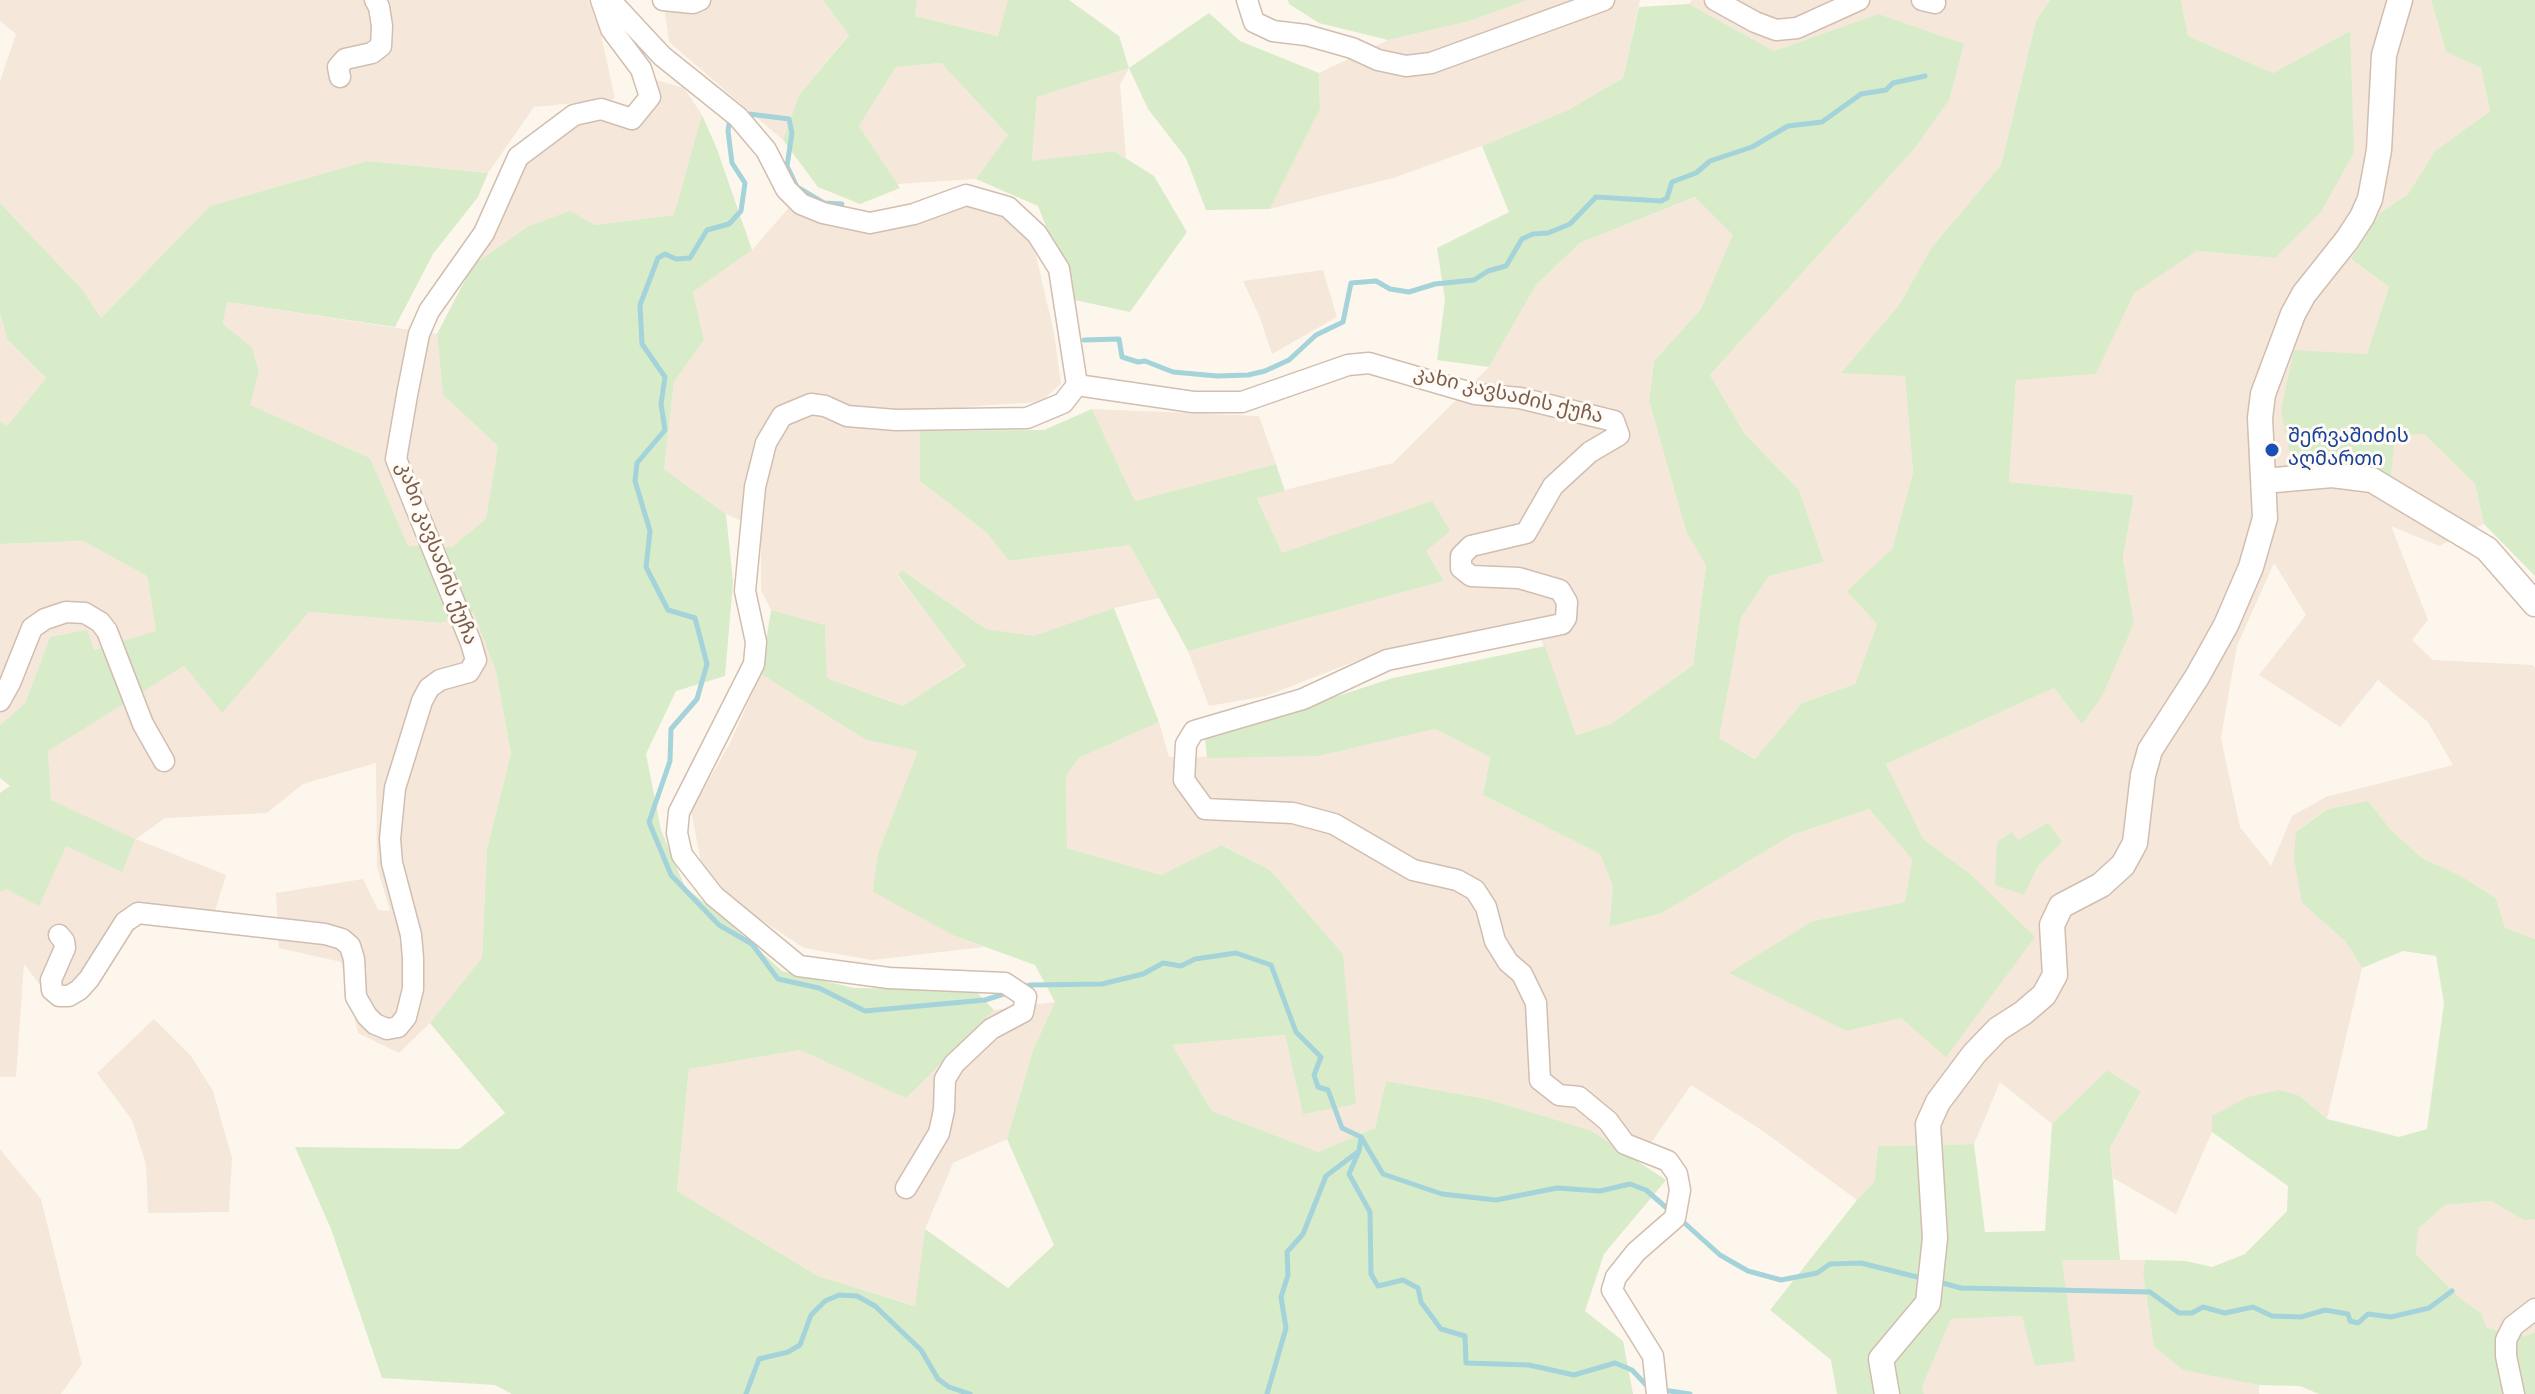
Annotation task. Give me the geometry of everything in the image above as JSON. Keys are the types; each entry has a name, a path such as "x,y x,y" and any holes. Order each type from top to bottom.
{"street":[{"path":"340,77 338,67 345,59 372,53 381,46 382,26 375,0"},
{"name":"კახი კავსაძის ქუჩა","path":"59,935 65,948 51,980 52,990 59,996 69,996 89,979 125,922 138,913 325,934 342,939 350,946 354,959 356,997 360,1007 375,1024 387,1029 398,1027 406,1017 413,989 413,958 407,916 392,863 390,839 395,788 422,701 429,688 440,680 469,672 476,660 396,459 407,395 419,334 429,311 484,233 518,157 574,115 601,109 632,119 650,97 641,69 611,29 601,0"},
{"path":"610,0 662,56 738,117 766,150 786,189 801,204 823,213 870,223 914,214 966,195 1008,207 1037,234 1059,269 1077,385 1063,403 1027,418 896,420 847,416 825,406 811,404 782,416 766,443 755,487 745,591 756,642 754,664 679,812 677,833 682,855 714,896 799,966 889,978 1005,983 1026,997 1023,1012 991,1029 954,1064 945,1079 944,1110 939,1133 906,1188"},
{"path":"663,0 693,3 700,0"},
{"path":"1247,0 1254,22 1273,31 1306,35 1352,48 1378,60 1406,66 1431,63 1604,0"},
{"path":"1715,0 1776,30 1797,28 1859,0"},
{"path":"1887,1394 1881,1359 1928,1303 1935,1238 1928,1124 1938,1102 1974,1054 1998,1029 2044,995 2055,975 2052,925 2061,906 2101,885 2123,865 2135,843 2143,775 2150,750 2226,625 2260,538 2265,518 2260,418 2269,377 2304,294 2347,240 2370,199 2379,150 2384,55 2400,0"},
{"name":"კახი კავსაძის ქუჩა","path":"1077,385 1193,402 1242,402 1348,365 1369,363 1475,394 1520,398 1614,421 1619,435 1590,452 1553,486 1526,533 1471,546 1461,556 1461,568 1471,576 1519,578 1560,590 1567,602 1566,618 1562,624 1387,660 1303,699 1194,731 1186,744 1184,780 1205,809 1293,813 1334,824 1413,870 1457,880 1475,890 1486,907 1495,941 1508,962 1522,974 1536,1003 1540,1080 1559,1095 1579,1097 1608,1121 1625,1144 1668,1161 1677,1174 1680,1190 1675,1218 1636,1252 1616,1277 1612,1290 1653,1356 1657,1394"},
{"path":"2264,481 2332,475 2372,480 2487,549 2535,604"},
{"path":"0,701 32,628 45,619 66,612 85,613 100,622 107,631 143,724 164,761"},
{"path":"2514,1394 2507,1364 2506,1340 2513,1326 2535,1309"}],"shaded area":[{"path":"0,0 588,0 601,35 615,99 534,107 488,173 367,161 210,206 101,318 82,289 0,203 0,81 16,34 0,21"},
{"path":"663,0 823,0 849,34 799,95 783,140 669,42"},
{"path":"917,0 1008,0 999,36 915,16"},
{"path":"1527,0 1640,0 1623,78 1568,110 1482,146 1393,178 1270,209 1320,109 1319,73 1388,40 1470,21"},
{"path":"1692,0 2050,0 2036,21 2001,165 1932,247 1899,305 1842,372 1905,375 1913,472 1892,549 1848,591 1877,624 1855,684 1802,703 1756,759 1718,738 1741,618 1769,576 1824,562 1799,490 1745,434 1710,375 1915,148 1949,100 1878,14 1774,51 1689,4"},
{"path":"2181,0 2431,0 2446,52 2481,68 2490,111 2435,151 2408,194 2380,213 2351,259 2389,287 2367,355 2291,455 2391,475 2394,437 2424,434 2475,484 2484,524 2439,546 2391,526 2428,620 2412,640 2433,660 2533,665 2535,668 2535,939 2505,928 2496,898 2461,876 2422,858 2391,830 2368,801 2326,809 2296,832 2302,903 2346,942 2362,968 2327,1119 2300,1096 2213,1116 2212,1132 2176,1214 2113,1178 2110,1148 2141,1093 2107,1070 2052,1124 2000,1082 1974,1144 1878,1146 1874,1182 1857,1200 1763,1131 1691,1085 1638,1162 1590,1130 1487,1099 1386,1081 1375,1128 1318,1152 1212,1111 1171,1045 1285,1035 1303,1113 1343,954 1270,870 1223,845 1161,875 1067,848 1066,776 1079,758 1159,722 1169,757 1319,756 1435,729 1490,757 1483,795 1600,854 1613,887 1609,927 1662,913 1792,835 1869,809 1912,859 1905,902 1813,921 1847,1031 1901,1018 1946,1056 1979,1009 1969,873 1922,839 1886,764 2054,688 2082,723 2134,623 2123,558 2134,495 2009,482 2016,379 2096,374 2133,293 2197,251 2275,258 2350,31 2273,73 2188,36","holes":["2274,563 2306,615 2259,675 2340,727 2378,680 2428,722 2453,765 2326,797 2292,816 2271,866 2240,827 2221,738 2237,646","2018,840 2061,842 2038,866 2023,895"]},
{"path":"941,63 1008,135 976,179 897,184 859,126 896,67"},
{"path":"1129,68 1120,85 1126,158 1114,151 1032,162 1037,97"},
{"path":"652,79 684,88 702,115 675,215 595,225 527,227 473,265 529,152 559,131 597,117 628,128"},
{"path":"1696,197 1734,235 1701,309 1654,361 1649,401 1686,531 1706,566 1693,665 1611,724 1575,735 1536,625 1474,642 1387,649 1266,696 1209,706 1188,651 1444,581 1426,551 1282,553 1257,497 1393,463 1489,367 1536,285 1580,243"},
{"path":"992,203 1031,234 1054,333 1061,384 1040,402 962,407 920,431 920,481 987,533 1009,561 1130,545 1159,598 1114,608 1034,637 986,629 902,570 898,576 966,664 904,706 827,678 825,625 771,610 761,590 761,530 726,514 664,469 674,382 704,340 693,292 752,250 792,204 844,225 945,205"},
{"path":"1323,270 1337,317 1272,354 1243,281"},
{"path":"227,302 437,334 443,395 498,446 486,520 452,547 408,547 370,458 249,405 259,371 252,347 223,324"},
{"path":"0,313 7,339 46,378 7,426 0,421"},
{"path":"1092,409 1259,416 1276,464 1135,501"},
{"path":"83,541 147,576 156,632 93,650 50,637 25,703 0,725 0,544"},
{"path":"309,612 440,623 475,613 496,672 511,754 487,849 482,959 430,1023 399,1053 358,1033 341,962 279,948 276,893 363,879 378,910 390,911 377,867 376,763 303,784 267,813 165,818 136,839 226,875 212,921 129,913 111,925 93,971 67,990 43,989 24,964 16,1077 0,1077 0,892 66,846 135,840 51,800 48,750 184,666 222,712"},
{"path":"761,674 866,740 919,751 878,853 955,936 984,947 872,960 804,948 734,902 701,862 691,811 730,743"},
{"path":"1055,1002 1033,1050 1007,1139 953,1163 925,1229 916,1306 818,1276 677,1191 689,1069 800,1050 906,1097 994,1010"},
{"path":"154,1019 191,1056 213,1091 232,1158 229,1212 148,1213 146,1165 132,1120 97,1073"},
{"path":"0,1149 41,1199 82,1364 61,1394 0,1394"},
{"path":"2491,1201 2524,1219 2535,1219 2535,1332 2526,1336 2487,1328 2481,1313 2461,1299 2416,1254 2417,1230 2445,1205"},
{"path":"2062,1259 2145,1260 2143,1274 2154,1346 2232,1378 2259,1385 2259,1394 1924,1394 1922,1387 1951,1319 2023,1316"}],"green space":[{"path":"823,0 917,0 915,16 998,36 1008,0 1069,0 1119,36 1129,68 1037,97 1032,161 1114,151 1154,176 1187,232 1130,312 1075,300 1038,206 976,179 1008,135 941,63 896,67 859,126 900,188 860,204 818,187 783,140 799,95 849,35"},
{"path":"1288,0 1527,0 1470,21 1388,40 1319,23 1289,4"},
{"path":"2050,0 2181,0 2188,36 2273,73 2350,31 2354,152 2321,212 2275,258 2197,251 2134,293 2096,374 2016,380 2009,482 2134,495 2123,558 2134,623 2102,696 2082,724 2054,688 1886,764 1923,839 1969,873 2035,937 1946,1057 1901,1018 1847,1031 1729,973 1813,921 1905,902 1912,859 1869,809 1792,835 1662,913 1609,927 1613,887 1600,854 1483,795 1490,757 1435,729 1319,756 1207,758 1205,739 1393,678 1545,646 1576,735 1611,724 1693,665 1706,566 1686,531 1649,401 1654,361 1701,309 1733,235 1695,197 1580,243 1536,285 1489,367 1437,360 1445,299 1437,248 1509,212 1482,146 1568,110 1623,78 1639,7 1689,4 1774,51 1878,14 1964,44 1949,100 1915,148 1710,375 1745,434 1799,490 1824,562 1769,576 1741,618 1719,738 1755,759 1802,703 1855,684 1877,624 1847,591 1892,549 1913,472 1905,376 1841,373 1899,305 1932,247 2001,165 2036,21"},
{"path":"2431,0 2535,0 2535,576 2484,524 2475,484 2424,434 2395,437 2391,475 2290,455 2281,410 2294,350 2367,354 2389,287 2351,259 2380,213 2408,194 2435,151 2490,111 2481,68 2446,52"},
{"path":"1209,13 1240,41 1319,73 1320,109 1270,209 1206,210 1186,158 1148,109 1129,68"},
{"path":"702,115 752,250 693,292 704,340 674,382 664,469 726,514 733,582 725,676 676,691 646,754 661,830 685,887 782,971 854,988 974,990 994,1010 906,1098 800,1050 689,1069 677,1191 818,1276 915,1306 925,1229 1008,1288 1054,1245 1007,1139 1033,1050 1055,1002 1035,965 955,936 873,892 878,853 918,751 866,740 761,674 771,610 825,625 827,678 903,706 966,665 898,575 902,570 986,629 1034,636 1114,608 1159,722 1079,758 1066,776 1067,848 1161,875 1222,845 1270,870 1343,954 1356,1104 1303,1114 1285,1035 1172,1045 1212,1111 1318,1152 1375,1128 1386,1081 1487,1099 1590,1130 1666,1180 1604,1254 1585,1311 1623,1341 1633,1394 512,1394 495,1385 382,1378 331,1229 295,1147 459,1149 505,1113 430,1023 482,958 487,849 511,754 496,672 474,613 440,623 309,612 222,713 184,666 48,751 51,800 135,839 122,872 66,846 39,906 6,889 0,892 0,793 10,786 0,778 0,725 25,703 50,637 87,630 94,650 156,631 147,576 83,541 0,544 0,421 7,426 46,378 7,339 0,313 0,203 82,289 101,318 210,206 367,161 488,173 478,197 433,254 395,327 227,302 223,324 252,347 259,371 250,405 370,458 408,546 452,547 486,519 498,446 443,395 437,334 473,265 527,227 570,211 595,225 674,215"},
{"path":"1092,409 1135,501 1276,464 1285,491 1257,498 1282,553 1432,501 1450,531 1426,551 1444,581 1188,651 1130,545 1009,561 987,533 920,481 920,431 1044,430"},
{"path":"2368,801 2391,830 2422,858 2461,876 2496,898 2505,928 2535,939 2535,1219 2524,1220 2491,1201 2445,1205 2418,1229 2416,1254 2461,1299 2481,1313 2487,1328 2526,1336 2535,1332 2535,1394 2319,1394 2300,1386 2259,1385 2183,1370 2154,1346 2143,1274 2145,1260 2186,1261 2212,1267 2245,1254 2287,1211 2288,1186 2212,1132 2212,1116 2248,1097 2279,1090 2300,1096 2327,1119 2399,1137 2427,1129 2444,1003 2436,956 2403,951 2362,968 2346,942 2302,903 2294,858 2296,832 2327,809"},
{"path":"2048,823 2062,842 2038,866 2024,895 1995,885 1997,842 2012,832 2018,840"},
{"path":"2107,1070 2141,1092 2110,1148 2120,1260 2062,1260 2075,1361 2035,1366 2022,1316 1951,1319 1922,1387 1924,1394 1837,1394 1831,1360 1770,1310 1874,1182 1878,1146 1974,1144 1985,1232 2045,1231 2052,1124"}],"waterway":[{"path":"1084,340 1119,339 1122,357 1145,361 1173,372 1217,376 1265,371 1289,360 1316,335 1343,322 1351,283 1376,281 1390,289 1409,292 1435,284 1474,280 1488,271 1506,266 1522,239 1570,224 1596,197 1661,201 1667,198 1672,182 1696,173 1710,161 1752,147 1788,126 1822,122 1861,94 1886,90 1893,83 1925,76"},
{"path":"745,116 789,119 792,133 787,166 797,187 824,203 842,204"},
{"path":"736,120 729,124 728,131 732,163 745,183 741,211 729,224 707,230 690,258 676,259 665,254 658,258 640,305 642,344 665,377 661,404 665,430 637,463 635,481 650,531 646,567 668,610 695,618 707,664 697,699 671,729 670,761 649,822 671,875 719,925 752,944 778,979 819,988 865,1011 985,1000 1010,992"},
{"path":"1023,987 1102,984 1143,974 1163,963 1181,966 1195,959 1236,953 1271,965 1296,1032 1321,1057 1314,1075 1318,1087 1328,1090 1342,1128 1361,1137 1383,1174 1442,1194 1496,1200 1557,1188 1600,1191 1630,1184 1646,1190 1669,1210"},
{"path":"1267,1394 1286,1328 1281,1297 1288,1275 1287,1252 1303,1234 1326,1176 1359,1151 1361,1138"},
{"path":"1359,1151 1349,1174 1370,1212 1371,1274 1378,1286 1403,1280 1418,1288 1421,1302 1441,1329 1465,1336 1466,1363 1529,1365 1574,1375 1615,1363 1632,1370 1650,1389"},
{"path":"1680,1219 1720,1255 1748,1271 1781,1280 1817,1273 1830,1264 1861,1263 1925,1279"},
{"path":"1939,1282 1961,1288 2150,1292 2179,1313 2192,1313 2203,1307 2225,1313 2253,1307 2272,1316 2301,1317 2325,1310 2348,1314 2350,1321 2358,1323 2368,1314 2391,1317 2429,1308 2452,1291"},
{"path":"746,1394 759,1359 788,1352 800,1345 811,1315 825,1301 839,1295 857,1296 875,1306 921,1350 938,1379 949,1387 970,1394"},
{"path":"1663,1390 1690,1394"}],"place":[{"name":"შერვაშიძის აღმართი","path":"2272,450"}]}
